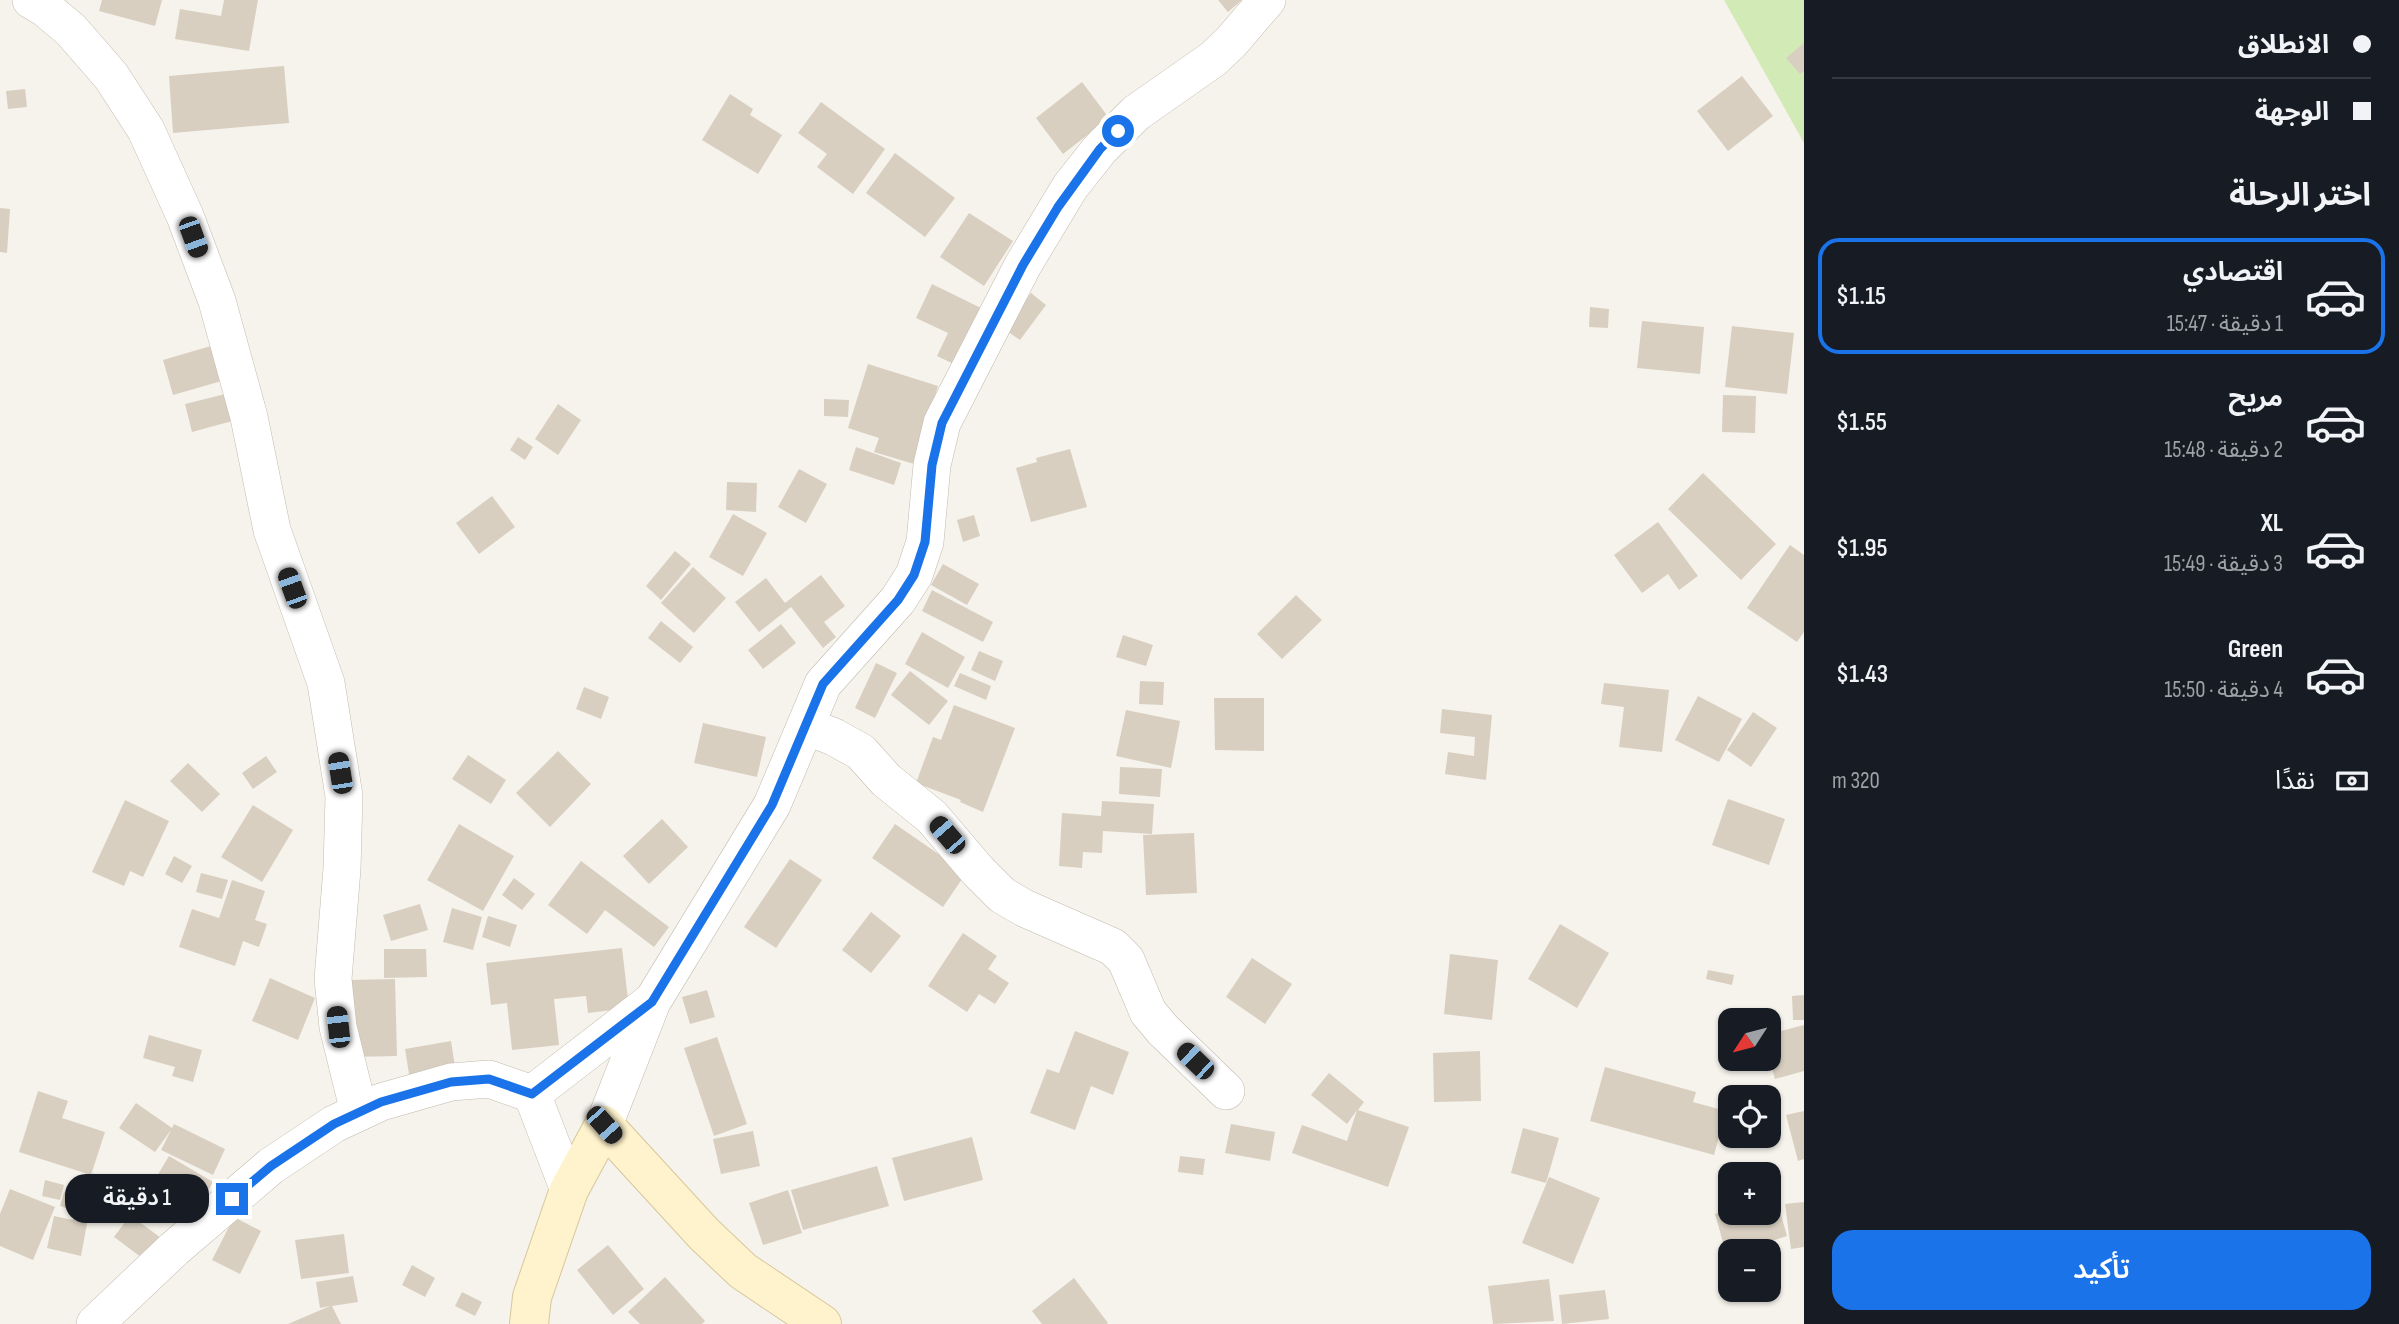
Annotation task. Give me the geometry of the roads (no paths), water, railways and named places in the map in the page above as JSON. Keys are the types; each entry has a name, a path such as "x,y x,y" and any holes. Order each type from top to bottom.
{"street":[{"path":"31,0 71,30 111,76 146,130 185,216 217,301 249,417 272,530 326,683 344,796 342,869 333,979 338,1027 359,1112"},
{"path":"529,1324 532,1297 569,1190 604,1125 652,1002 772,805 823,684 898,600 914,575 925,542 932,465 942,423 1023,265 1070,187 1100,149 1136,113 1213,59 1267,0"},
{"path":"806,726 861,752 886,780 932,817 1002,895 1024,908 1114,947 1126,960 1148,1012 1163,1031 1226,1091"},
{"path":"532,1094 652,1002"},
{"path":"95,1324 174,1249 271,1166 334,1124 359,1112 381,1102 451,1082 489,1079 532,1094 569,1190"},
{"path":"604,1125 704,1234 743,1271 822,1324"}]}
